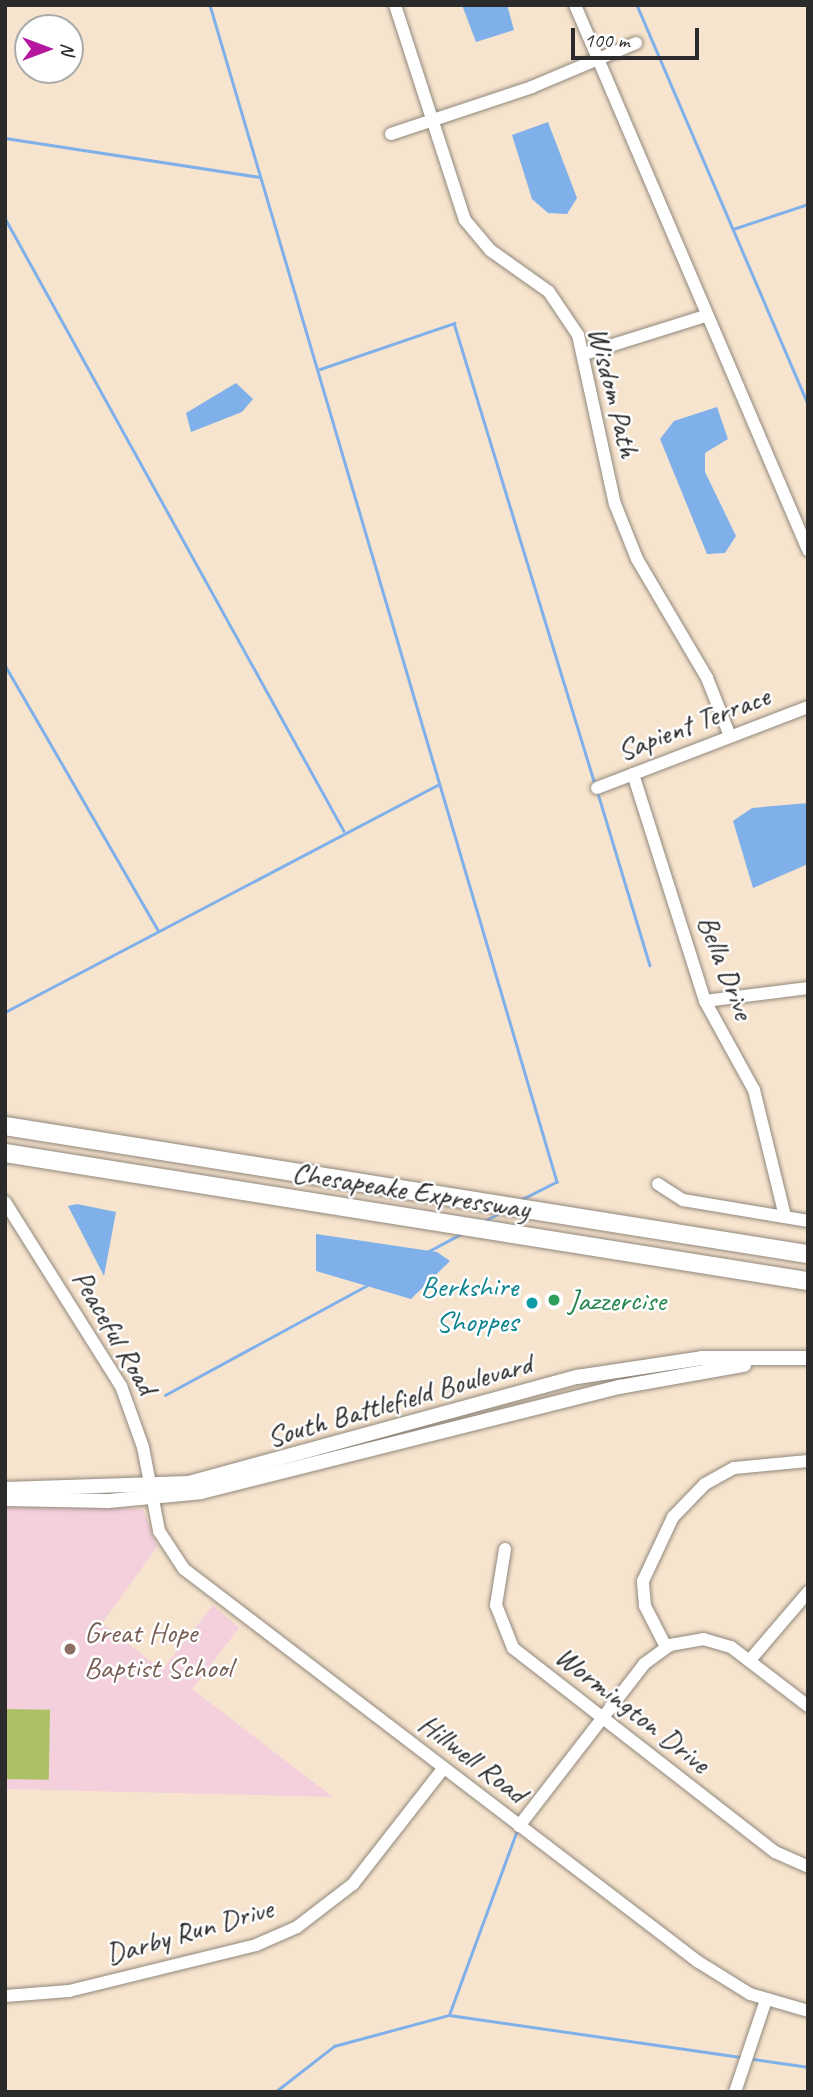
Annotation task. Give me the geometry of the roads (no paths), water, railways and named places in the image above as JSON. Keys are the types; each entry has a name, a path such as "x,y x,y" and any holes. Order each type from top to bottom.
{"highway":[{"name":"Chesapeake Expressway","path":"5,1126 808,1254"},
{"name":"Chesapeake Expressway","path":"5,1153 808,1281"}],"main road":[{"name":"South Battlefield Boulevard","path":"5,1489 151,1493 232,1476 603,1372 702,1358 808,1358"},
{"name":"South Battlefield Boulevard","path":"5,1499 151,1493 232,1485 620,1387 808,1358"}],"street":[{"name":"Wisdom Path","path":"395,5 465,220 491,250 561,305 584,354 620,515 637,559 708,678 730,736"},
{"path":"575,5 705,316 808,550"},
{"path":"391,134 599,60 636,43"},
{"path":"584,354 705,316"},
{"name":"Sapient Terrace","path":"597,788 808,707"},
{"name":"Bella Drive","path":"633,774 705,1001 748,1072 785,1216"},
{"path":"705,1001 808,988"},
{"path":"658,1184 683,1200 808,1221"},
{"name":"Peaceful Road","path":"5,1202 121,1386 151,1493"},
{"path":"666,1647 645,1606 643,1581 673,1517 705,1484 734,1468 808,1461"},
{"name":"Hillwell Road","path":"151,1493 163,1541 198,1583 697,1961 766,2000 808,2011"},
{"name":"Wormington Drive","path":"505,1549 496,1605 506,1637 602,1718 775,1852 808,1867"},
{"path":"750,1660 808,1591"},
{"path":"519,1826 644,1664 666,1647 714,1641 750,1660 808,1706"},
{"name":"Darby Run Drive","path":"5,1996 69,1991 256,1945 298,1927 354,1884 443,1769"},
{"path":"735,2092 766,2000"}],"water":[{"path":"462,5 507,5 514,30 476,42"},
{"path":"548,122 577,198 567,214 548,213 532,199 512,135"},
{"path":"236,383 253,399 242,412 191,432 186,413"},
{"path":"717,407 728,439 705,453 705,472 736,536 725,553 707,554 660,439 674,421"},
{"path":"808,803 808,864 753,888 733,821 752,808"},
{"path":"77,1204 116,1212 104,1276 68,1206"},
{"path":"316,1234 437,1252 450,1261 411,1299 316,1271"}],"waterway":[{"path":"210,5 557,1182 522,1200"},
{"path":"637,5 808,404"},
{"path":"5,138 260,177"},
{"path":"733,229 808,204"},
{"path":"5,218 344,831"},
{"path":"320,369 454,323 595,784"},
{"path":"5,665 158,930"},
{"path":"5,1012 439,784"},
{"path":"597,790 650,965"},
{"path":"484,1221 500,1213"},
{"path":"427,1252 461,1234"},
{"path":"165,1395 366,1286"},
{"path":"449,2015 517,1830"},
{"path":"275,2092 334,2046 449,2015 740,2057"},
{"path":"754,2059 808,2067"}],"place":[{"name":"Jazzercise","path":"554,1300"},
{"name":"Berkshire Shoppes","path":"532,1303"},
{"name":"Great Hope Baptist School","path":"70,1649"}]}
